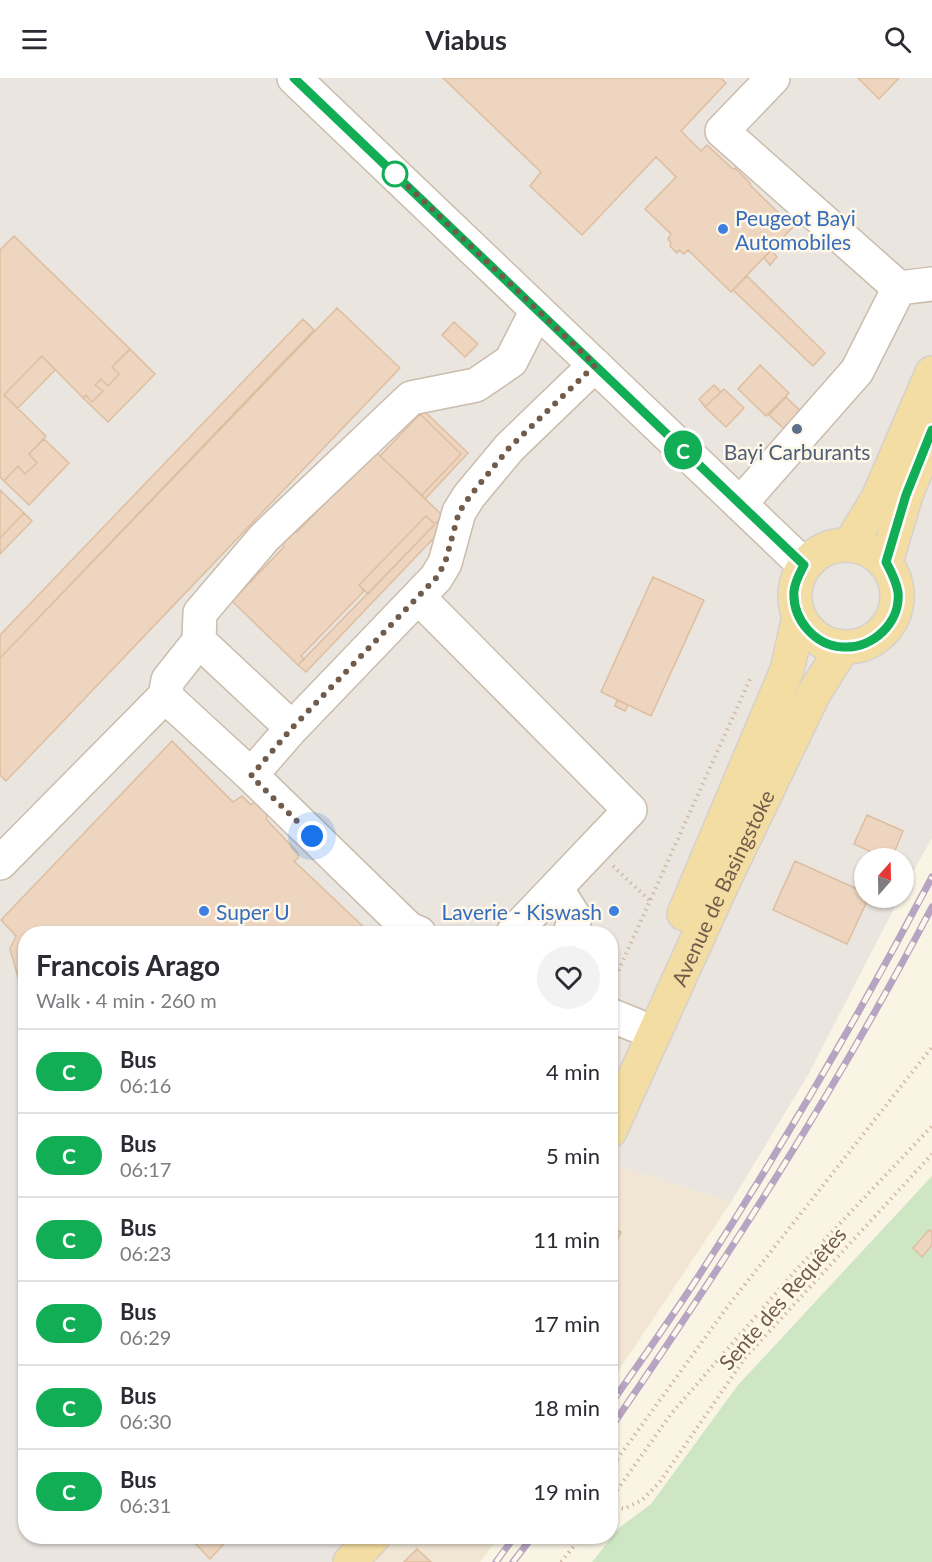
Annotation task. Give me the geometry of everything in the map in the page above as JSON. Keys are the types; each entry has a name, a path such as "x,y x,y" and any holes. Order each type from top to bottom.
{"main road":[{"path":"850,544 878,498 932,373"},
{"path":"886,562 906,495 932,430"},
{"path":"850,544 876,553 886,562 895,577 898,594 896,611 888,626 876,638 860,646 843,647 829,645 807,629 799,618 794,590 804,565 817,553 833,546 850,544"},
{"name":"Avenue de Basingstoke","path":"618,1043 623,1020 697,885 788,670 799,618"},
{"name":"Avenue de Basingstoke","path":"618,1114 813,695 843,647"},
{"path":"350,1562 367,1544"}],"street":[{"path":"294,78 804,565"},
{"path":"773,78 722,131 899,288 932,284"},
{"path":"740,504 857,371 899,288"},
{"path":"0,863 165,696 168,680 199,641 200,613 264,538 411,398 476,385 511,361 537,310"},
{"path":"251,776 292,728 436,578 445,563 459,512 470,496 509,448 595,365"},
{"path":"419,597 630,810 520,926"},
{"path":"199,641 292,728"},
{"path":"165,696 407,926"},
{"path":"556,888 575,918 572,926"}],"path":[{"path":"618,971 754,670 783,681"},
{"path":"594,848 650,901"},
{"path":"618,1458 728,1306 932,1047"},
{"path":"618,1490 671,1414 780,1288 932,1126"},
{"name":"Sente des Requêtes","path":"618,1507 624,1509 642,1500 659,1483 745,1358 932,1155"},
{"path":"561,1562 576,1544"}],"shaded area":[{"path":"0,78 932,78 932,838 914,870 914,848 854,848 854,908 894,908 808,1075 731,1202 618,1166 618,926 18,926 18,1544 384,1544 367,1562 0,1562"},
{"path":"618,1166 731,1202 618,1372"},
{"path":"384,1544 494,1544 480,1562 367,1562"}],"green space":[{"path":"932,1176 932,1562 592,1562 606,1544 618,1544 620,1527 651,1504 738,1385"}],"building":[{"path":"443,78 721,78 726,83 681,131 701,151 707,145 733,169 735,168 793,227 731,292 688,250 684,254 679,250 677,253 670,246 668,239 671,234 645,209 676,177 656,157 582,235 530,186 541,172"},
{"path":"858,78 899,78 879,99"},
{"path":"14,236 130,349 112,367 119,374 108,386 101,379 95,385 103,391 92,402 86,395 83,398 42,356 4,395 46,436 29,454 37,463 25,474 18,466 4,481 0,477 0,250"},
{"path":"771,250 777,257 770,265 764,258"},
{"path":"747,276 825,353 813,366 733,290"},
{"path":"337,308 400,368 6,781 0,775 0,658"},
{"path":"303,319 314,330 0,658 0,635"},
{"path":"454,322 478,344 465,357 442,335"},
{"path":"130,349 155,374 108,422 83,398 86,395 92,402 103,391 95,385 101,379 108,386 119,374 112,367"},
{"path":"42,356 55,370 18,408 4,395"},
{"path":"760,365 789,393 766,416 738,389"},
{"path":"714,385 721,392 705,407 699,399"},
{"path":"724,389 744,408 726,427 705,407"},
{"path":"786,397 824,434 808,451 769,415"},
{"path":"423,410 468,453 425,499 422,495 461,454 420,414"},
{"path":"420,414 461,454 422,495 380,456"},
{"path":"44,439 69,463 29,505 4,481 18,466 25,474 37,463 29,454"},
{"path":"375,451 443,516 435,524 426,516 359,585 364,591 301,656 304,659 298,665 232,601 284,547 271,535 285,521 297,532"},
{"path":"0,490 24,513 0,538"},
{"path":"24,513 32,521 0,554 0,538"},
{"path":"426,516 435,524 368,594 359,585"},
{"path":"443,516 449,522 306,672 298,665"},
{"path":"653,577 704,600 651,716 601,692"},
{"path":"617,700 628,705 625,711 615,706"},
{"path":"172,741 233,802 242,796 251,805 256,801 268,814 266,819 298,853 298,858 294,861 363,926 18,926 18,977 10,949 16,936 1,920"},
{"path":"867,815 903,831 896,848 863,848 854,844"},
{"path":"795,861 854,888 854,908 864,908 847,944 773,910"},
{"path":"929,1230 932,1232 932,1245 922,1257 913,1248"},
{"path":"196,1544 223,1545 210,1559"},
{"path":"417,1549 431,1562 404,1562"}],"railway":[{"path":"618,1393 687,1293 760,1179 819,1080 932,877"},
{"path":"618,1417 779,1173 858,1042 932,907"},
{"path":"496,1562 509,1544"},
{"path":"513,1562 527,1544"}],"bus line":[{"name":"C","path":"294,78 804,565 794,590 799,618 817,638 829,645 860,646 876,638 888,626 896,611 898,594 895,577 886,562 906,495 932,430"}],"place":[{"name":"Peugeot Bayi Automobiles","path":"723,229"},
{"name":"Bayi Carburants","path":"797,429"},
{"name":"Super U","path":"204,911"},
{"name":"Laverie - Kiswash","path":"614,911"}],"route":[{"path":"312,836 251,776 292,728 436,578 445,563 459,512 470,496 509,448 595,365 392,171 395,174"}]}
